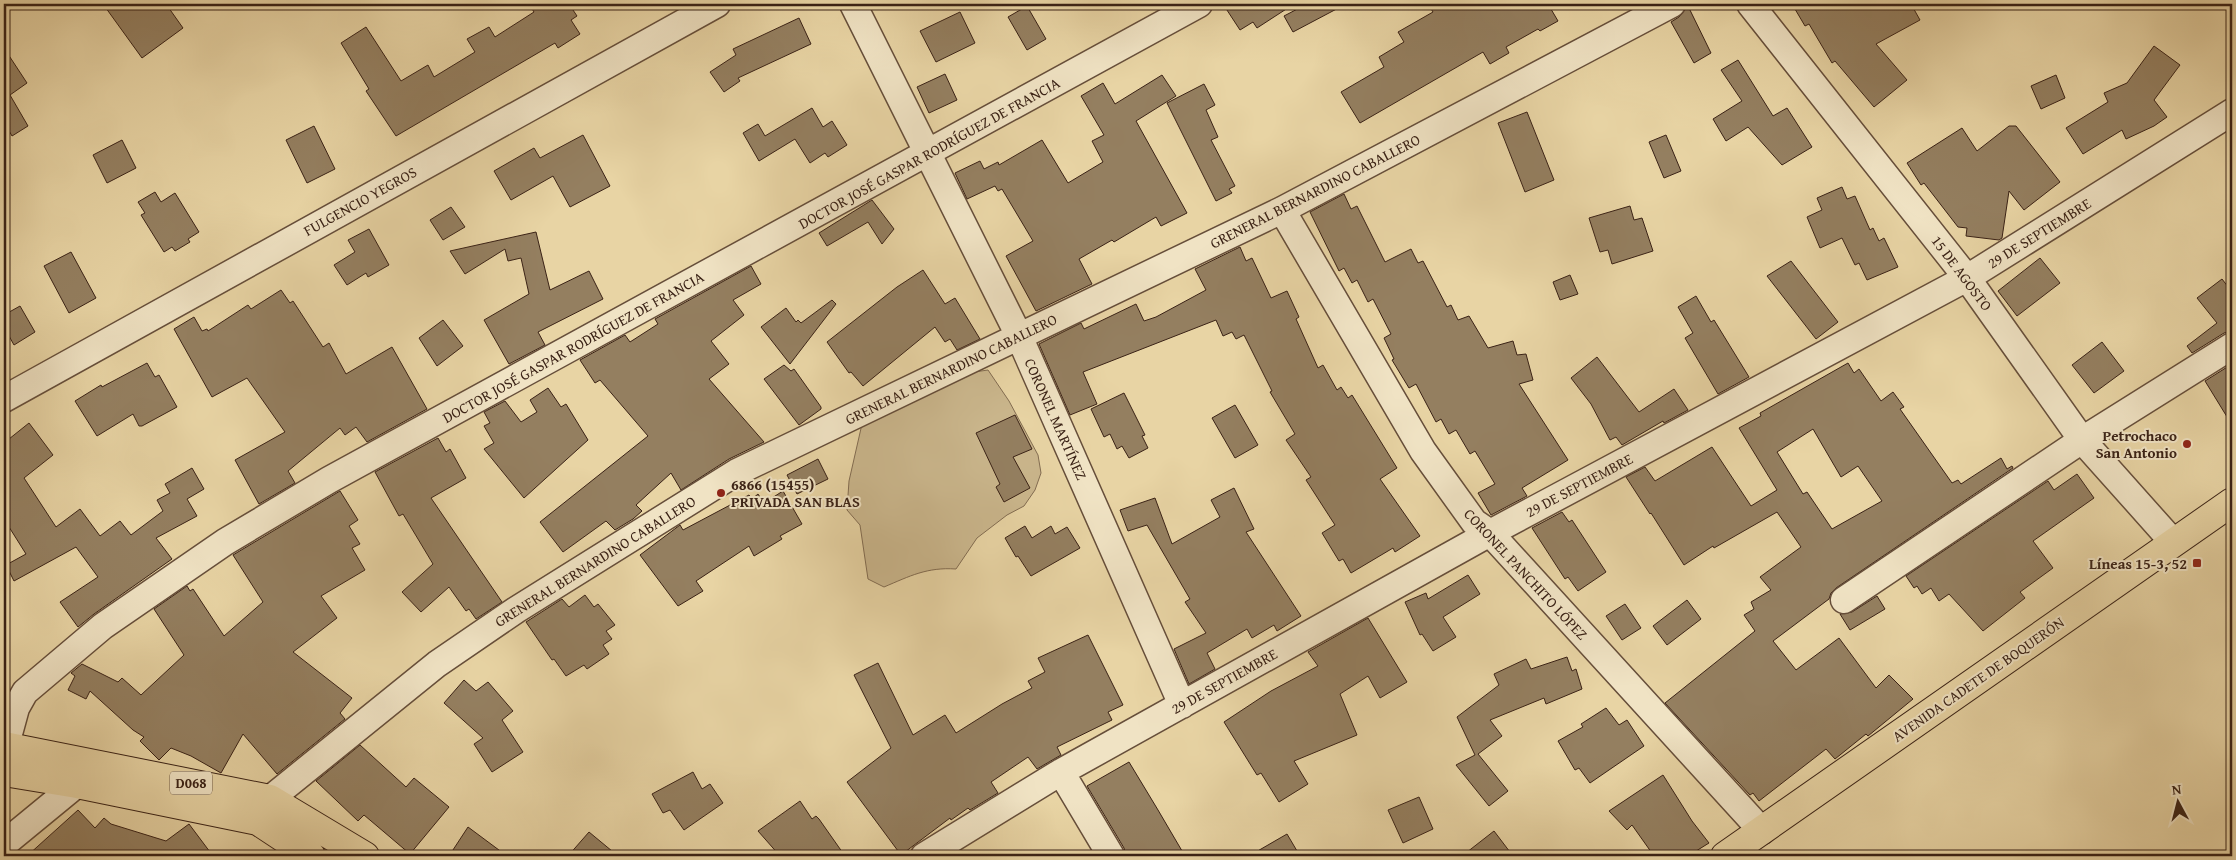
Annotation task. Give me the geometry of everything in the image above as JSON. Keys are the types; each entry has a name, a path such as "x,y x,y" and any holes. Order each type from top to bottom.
{"main road":[{"name":"AVENIDA CADETE DE BOQUERÓN","path":"1725,856 2232,502"},
{"name":"D068","path":"4,754 77,784 258,821 311,856"},
{"name":"D068","path":"4,754 270,799 365,856"}],"street":[{"name":"FULGENCIO YEGROS","path":"4,399 717,4"},
{"name":"CORONEL MARTÍNEZ","path":"853,4 1019,336 1182,705"},
{"name":"DOCTOR JOSÉ GASPAR RODRÍGUEZ DE FRANCIA","path":"4,754 16,708 25,692 103,626 225,542 329,480 928,154 1199,4"},
{"name":"GRENERAL BERNARDINO CABALLERO","path":"270,799 437,664 516,610 729,477 1282,210 1672,4"},
{"name":"15 DE AGOSTO","path":"1750,4 1967,278 2082,440 2173,542"},
{"name":"29 DE SEPTIEMBRE","path":"924,856 1062,772 1490,533 1967,278 2232,112"},
{"name":"CORONEL PANCHITO LÓPEZ","path":"1282,210 1423,451 1474,522 1490,533 1762,831"},
{"path":"1844,600 2082,440 2232,346"},
{"path":"1062,772 1111,856"},
{"path":"4,844 77,784"}],"shaded area":[{"path":"988,370 1009,401 1038,455 1041,473 1035,490 1024,506 1007,515 977,538 956,569 927,571 884,587 868,579 860,525 847,510 849,481 862,424 926,379"}],"building":[{"path":"103,4 166,4 183,28 142,58"},
{"path":"529,4 569,4 577,16 571,20 580,34 558,48 555,43 396,136 366,91 369,89 341,43 366,27 401,81 428,65 434,77 475,52 467,39 489,27 495,37 534,12"},
{"path":"1223,4 1294,4 1257,28 1253,22 1240,30"},
{"path":"1307,4 1346,4 1293,32 1284,16"},
{"path":"1428,4 1548,4 1558,21 1540,31 1538,29 1506,47 1509,53 1490,64 1483,52 1360,123 1341,92 1384,67 1379,57 1404,42 1398,32 1433,12"},
{"path":"1792,4 1911,4 1920,20 1876,44 1907,80 1874,107 1835,61 1832,63 1809,24 1805,26"},
{"path":"1027,6 1046,39 1027,50 1008,17"},
{"path":"1688,6 1711,53 1694,63 1671,22 1679,17"},
{"path":"960,12 975,43 936,62 920,31"},
{"path":"799,18 811,44 738,78 740,81 724,92 710,72 736,55 733,49"},
{"path":"2154,46 2180,65 2154,100 2167,117 2154,126 2126,139 2122,130 2083,154 2066,128 2108,102 2104,93 2127,83"},
{"path":"4,48 27,83 10,95 28,126 12,136 4,122"},
{"path":"1738,60 1773,116 1787,108 1812,147 1782,165 1748,127 1726,141 1713,119 1742,101 1721,70"},
{"path":"945,74 957,100 929,113 917,87"},
{"path":"1162,75 1176,96 1136,121 1187,213 1161,226 1156,217 1114,242 1112,240 1079,259 1092,284 1036,311 1006,256 1033,241 1002,189 998,191 995,186 967,199 955,173 980,161 984,169 998,162 999,165 1042,140 1068,183 1103,162 1092,141 1104,135 1081,96 1103,83 1115,104"},
{"path":"2056,75 2065,98 2041,109 2031,86"},
{"path":"1204,84 1215,105 1206,110 1218,137 1211,140 1235,186 1229,189 1232,193 1216,201 1167,103"},
{"path":"812,108 823,127 832,121 847,145 828,157 825,153 810,163 795,139 759,161 743,133 758,124 765,136"},
{"path":"1527,112 1554,180 1525,192 1498,123"},
{"path":"314,126 335,169 307,183 286,140"},
{"path":"2009,126 2016,126 2060,182 2024,210 2009,191 2002,238 1999,240 1966,236 1967,228 1958,227 1924,183 1921,185 1907,163 1962,128 1977,151"},
{"path":"583,135 610,186 570,207 553,176 511,200 494,171 534,148 540,158"},
{"path":"1666,135 1681,171 1664,178 1649,142"},
{"path":"122,140 136,168 107,183 93,155"},
{"path":"1842,187 1847,199 1855,196 1870,230 1873,228 1879,241 1884,238 1898,267 1867,280 1859,263 1855,265 1842,238 1820,248 1807,217 1822,210 1817,198"},
{"path":"155,192 161,202 175,193 199,232 188,239 190,242 175,251 172,247 164,252 141,215 145,213 138,202"},
{"path":"1344,194 1351,209 1357,206 1385,262 1411,249 1418,263 1423,261 1447,307 1451,305 1458,320 1469,316 1488,348 1513,341 1517,355 1526,354 1533,380 1519,384 1568,460 1522,488 1527,496 1491,515 1478,493 1495,484 1475,451 1470,454 1456,430 1449,434 1441,419 1436,422 1416,384 1409,388 1392,360 1394,359 1384,338 1391,334 1373,299 1368,302 1357,280 1352,283 1344,268 1339,271 1310,212"},
{"path":"872,200 894,229 882,244 868,222 827,246 819,233"},
{"path":"1630,206 1634,220 1642,218 1653,251 1612,264 1608,250 1600,252 1589,218"},
{"path":"451,207 465,227 443,240 430,220"},
{"path":"369,229 389,265 368,277 366,273 347,285 334,265 355,252 348,240"},
{"path":"536,232 550,290 589,271 603,299 538,332 545,345 509,364 484,320 529,294 521,258 508,261 505,249 465,274 450,251"},
{"path":"1240,247 1246,261 1252,258 1271,298 1287,291 1299,317 1296,319 1318,368 1323,365 1337,390 1341,387 1348,398 1352,395 1397,468 1380,479 1420,536 1395,552 1393,548 1351,573 1343,559 1339,561 1322,533 1335,525 1306,480 1311,477 1286,440 1295,434 1270,392 1272,391 1244,335 1236,339 1232,332 1223,336 1216,320 1083,372 1097,404 1070,415 1039,344 1081,323 1084,329 1136,304 1144,321 1156,317 1206,290 1195,269"},
{"path":"71,252 96,298 69,313 44,266"},
{"path":"2040,258 2060,283 2017,316 1998,291"},
{"path":"1791,261 1838,322 1816,339 1767,276"},
{"path":"751,266 761,284 733,300 744,315 711,341 729,364 709,379 764,442 729,459 681,490 671,473 636,505 642,511 633,519 615,530 606,521 563,552 540,522 648,436 600,380 595,383 580,360 625,335 630,342 658,324 655,319"},
{"path":"923,270 945,304 955,298 980,339 957,350 950,339 945,342 935,327 863,386 851,372 849,373 827,342 897,287"},
{"path":"1570,275 1578,294 1560,300 1553,282"},
{"path":"2222,279 2232,292 2232,331 2224,333 2192,353 2187,346 2217,323 2197,298"},
{"path":"281,290 290,303 293,301 323,347 329,343 346,374 392,347 427,409 367,442 356,427 345,435 340,428 288,471 295,483 259,504 235,460 285,432 247,378 212,397 174,329 194,317 202,331 207,329 208,331 248,305 251,309"},
{"path":"1696,296 1711,322 1714,320 1749,377 1718,394 1685,338 1693,333 1678,307"},
{"path":"832,300 836,304 790,364 761,327 786,308 796,322 798,320 801,323"},
{"path":"20,306 35,332 14,345 4,327 4,315"},
{"path":"443,320 463,346 437,366 419,338"},
{"path":"2102,342 2124,371 2094,393 2072,365"},
{"path":"1597,357 1639,412 1674,389 1688,410 1664,423 1663,421 1622,445 1616,437 1610,440 1591,404 1571,378"},
{"path":"147,363 155,377 159,375 177,407 142,426 139,426 133,414 97,436 75,401 101,385 102,387"},
{"path":"1848,363 1854,373 1859,369 1881,401 1893,392 1904,407 1900,409 1952,483 1958,480 1961,484 2001,458 2007,469 2012,466 2013,468 1836,588 1831,593 1829,599 1773,641 1796,670 1839,638 1876,688 1889,675 1913,699 1868,736 1866,734 1835,759 1826,749 1759,801 1753,793 1750,795 1665,703 1755,631 1744,615 1754,609 1751,602 1771,590 1760,577 1801,547 1777,512 1714,548 1713,546 1684,565 1626,477 1645,467 1655,481 1712,447 1751,506 1777,490 1739,428 1761,416 1760,413","holes":["1813,429 1841,477 1858,466 1882,501 1832,529 1807,492 1803,494 1777,452"]},
{"path":"2232,364 2232,425 2205,381"},
{"path":"784,365 791,371 794,369 821,407 821,409 799,425 764,379"},
{"path":"548,388 561,407 566,404 588,440 524,498 484,449 494,443 484,426 490,423 484,412 505,401 521,422 537,412 530,400"},
{"path":"1124,393 1145,435 1142,436 1148,448 1129,458 1122,446 1117,449 1110,434 1104,437 1091,409"},
{"path":"1235,405 1258,445 1235,458 1212,418"},
{"path":"1015,415 1032,449 1013,457 1030,488 1004,502 996,487 1000,484 976,433"},
{"path":"29,423 53,455 24,478 56,527 80,509 100,536 120,521 131,535 163,511 157,500 170,493 165,484 192,468 204,489 187,499 197,516 156,538 172,559 78,627 60,602 98,577 76,547 14,581 6,565 26,554 4,519 4,443"},
{"path":"438,438 446,452 450,449 466,478 431,498 502,602 476,619 469,609 466,611 449,587 421,612 402,592 433,564 403,514 399,516 375,472"},
{"path":"818,459 828,479 797,494 787,475"},
{"path":"2077,474 2094,498 2033,541 2053,568 2020,592 2025,598 1983,631 1949,594 1939,601 1931,588 1922,594 1917,586 1914,588 1906,576 2048,481 2054,490"},
{"path":"1234,488 1254,529 1246,532 1301,616 1277,631 1274,625 1252,638 1247,629 1207,653 1215,669 1189,684 1174,649 1206,633 1185,602 1190,599 1147,525 1128,531 1120,510 1155,498 1172,544 1220,517 1211,500"},
{"path":"340,491 358,520 349,526 360,544 352,548 365,570 321,596 337,618 293,652 352,698 340,713 345,719 277,774 243,734 221,773 191,756 171,748 159,760 140,741 144,737 133,730 90,691 86,699 68,690 75,676 71,673 82,664 118,682 122,678 141,695 184,655 154,609 187,586 190,591 193,589 224,636 263,602 233,555"},
{"path":"783,491 802,524 780,536 782,539 754,556 749,546 696,581 703,591 678,606 640,555 680,525 683,530 749,495 752,499 758,494 764,503"},
{"path":"1562,512 1569,522 1572,520 1606,572 1578,591 1568,577 1565,579 1532,528"},
{"path":"1025,526 1032,538 1051,526 1055,534 1067,527 1080,548 1031,576 1018,556 1016,557 1005,538"},
{"path":"1468,575 1480,594 1443,617 1456,637 1433,651 1422,634 1420,635 1405,602 1426,593 1428,599"},
{"path":"585,595 594,607 598,604 615,625 606,631 612,639 603,645 609,654 587,669 584,665 566,676 554,659 552,660 526,622 562,599 569,607"},
{"path":"1877,596 1885,609 1850,630 1840,614 1852,612"},
{"path":"1687,600 1701,619 1667,645 1653,626"},
{"path":"1625,604 1641,628 1622,640 1606,616"},
{"path":"1368,618 1407,682 1380,698 1368,676 1340,694 1357,735 1294,761 1308,784 1279,802 1261,773 1257,775 1224,722 1271,691 1318,666 1308,652"},
{"path":"1088,635 1123,705 1108,712 1112,720 1057,747 1061,755 1037,769 1028,757 991,782 998,793 970,810 968,808 951,820 950,818 901,855 847,782 891,748 854,675 878,663 913,735 945,715 956,733 1002,704 1032,688 1028,681 1045,672 1038,658"},
{"path":"1567,657 1572,671 1576,669 1582,689 1546,704 1544,698 1490,720 1502,736 1478,754 1508,791 1489,806 1456,765 1475,755 1457,717 1499,685 1494,674 1526,659 1531,669"},
{"path":"464,680 476,691 488,682 513,711 502,720 523,752 492,772 474,744 483,738 444,703"},
{"path":"1606,708 1619,725 1627,720 1644,746 1590,783 1579,768 1575,770 1558,741 1583,727 1581,724"},
{"path":"360,745 406,787 414,778 449,807 410,854 364,815 358,821 316,781"},
{"path":"1129,762 1185,856 1126,856 1124,848 1087,786"},
{"path":"693,772 702,789 710,784 723,803 684,830 670,810 663,813 652,794"},
{"path":"1663,775 1692,821 1709,843 1688,856 1654,856 1632,825 1627,830 1609,811"},
{"path":"1419,797 1433,829 1403,843 1388,810"},
{"path":"800,801 812,819 816,816 819,819 845,856 780,856 758,831"},
{"path":"78,810 95,828 104,818 111,824 166,841 189,824 213,856 27,856"},
{"path":"468,827 507,856 449,856"},
{"path":"1494,831 1513,856 1462,856"},
{"path":"589,832 618,856 568,856"},
{"path":"1287,834 1300,856 1249,856"}],"place":[{"name":"Petrochaco San Antonio","path":"2187,444"},
{"name":"6866 (15455) PRIVADA SAN BLAS","path":"721,493"},
{"name":"Líneas 15-3, 52","path":"2197,563"}]}
